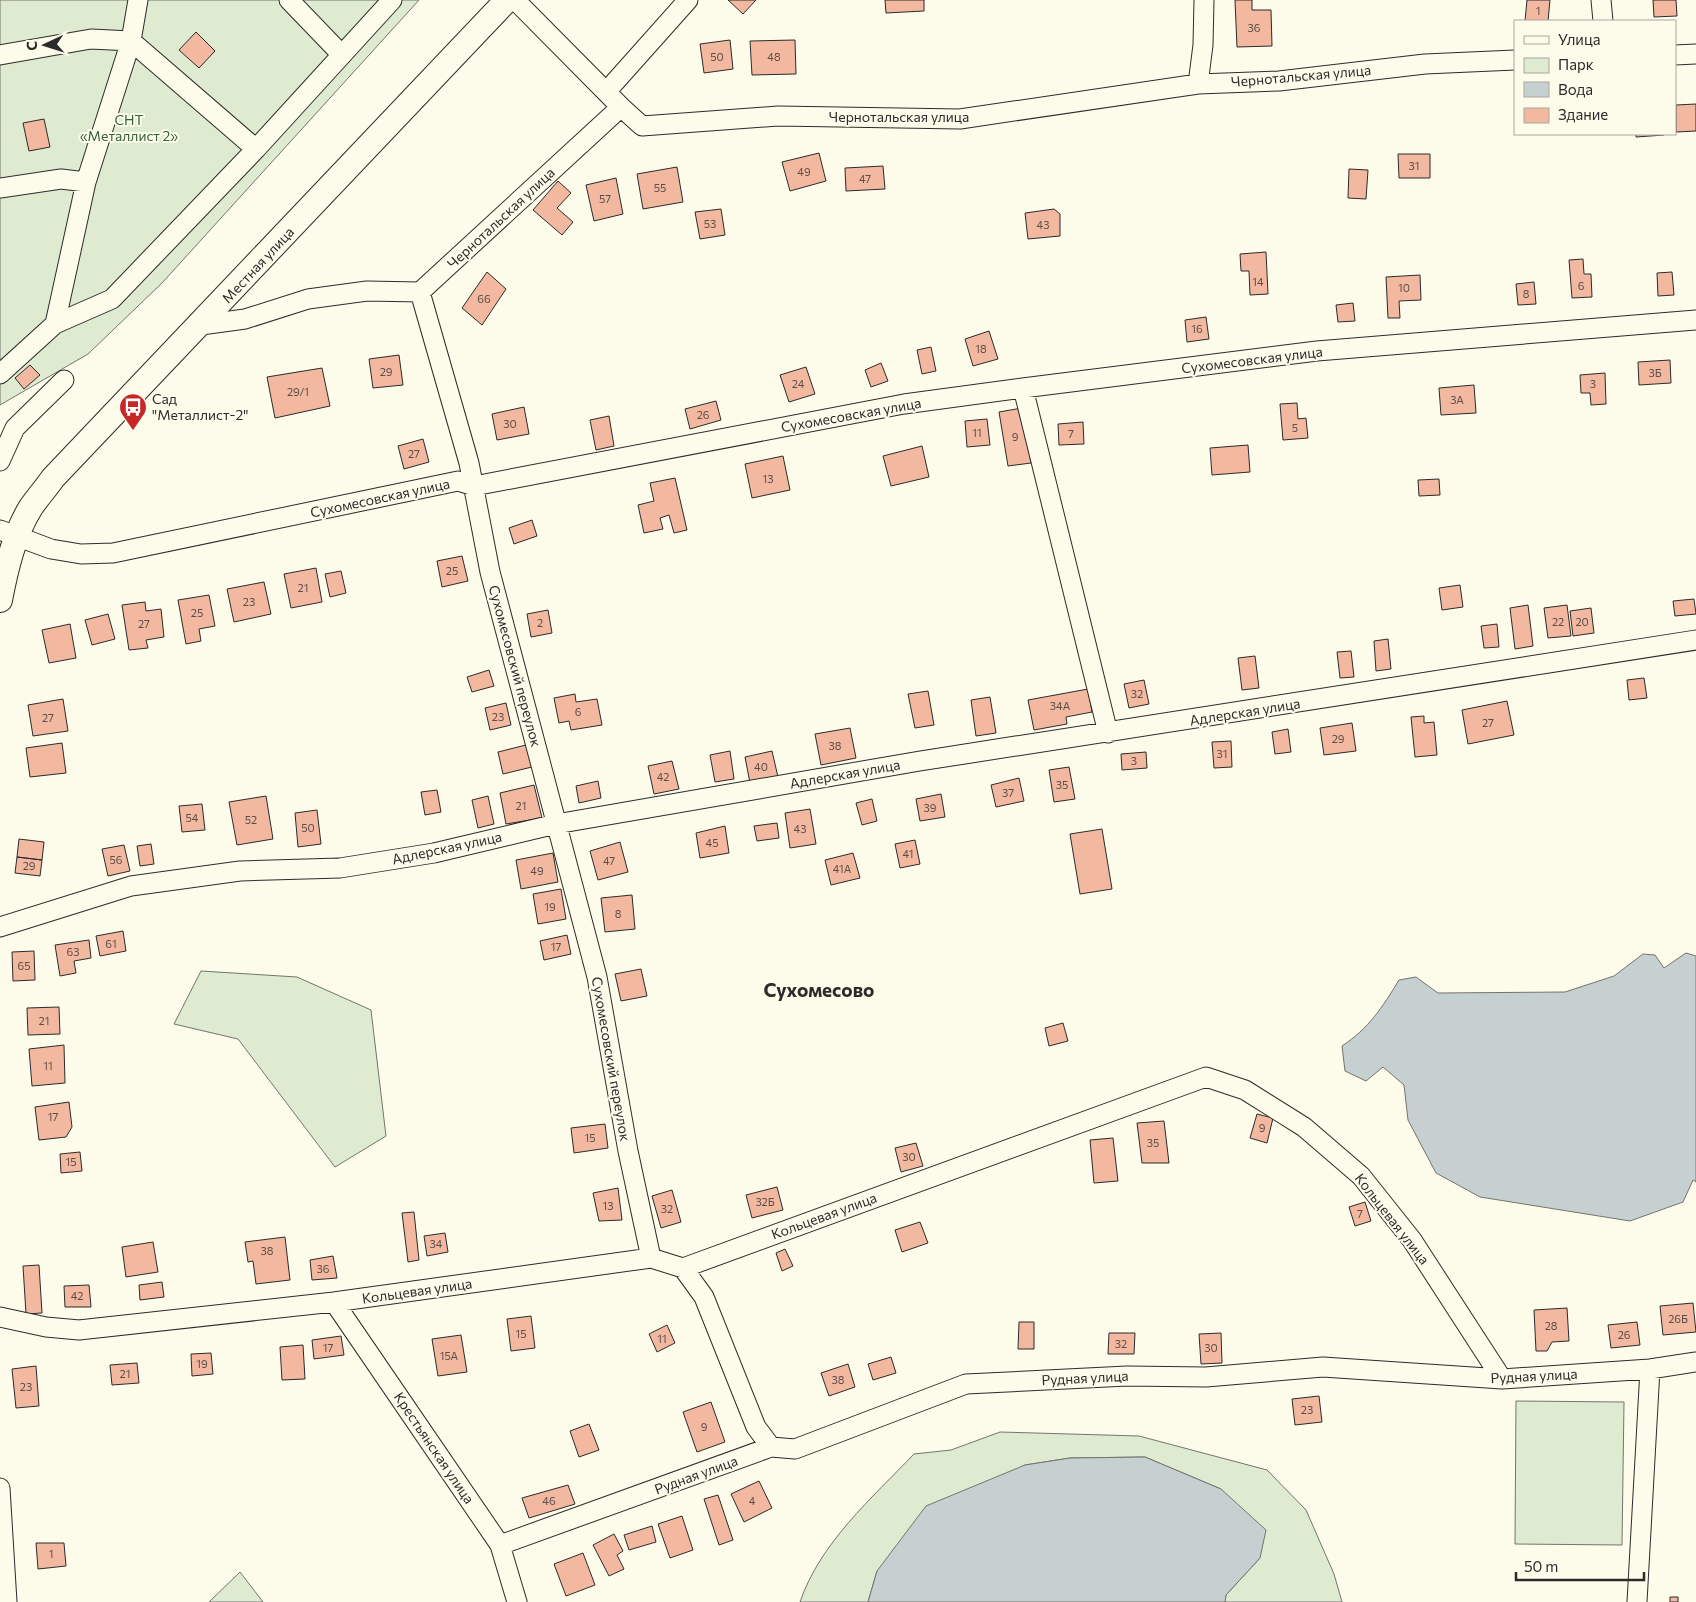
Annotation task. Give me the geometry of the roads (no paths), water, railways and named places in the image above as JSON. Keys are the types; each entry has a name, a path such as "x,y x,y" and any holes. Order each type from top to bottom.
{"main road":[{"name":"Местная улица","path":"0,600 6,570 9,533 53,478 507,0"}],"street":[{"path":"56,324 86,182 131,41 138,0"},
{"path":"289,0 342,54"},
{"path":"0,374 56,324 112,299 256,149 392,0"},
{"path":"515,0 621,107"},
{"path":"606,92 688,0"},
{"path":"1198,84 1203,45 1204,0"},
{"path":"1601,0 1603,20"},
{"path":"0,55 91,39 131,41 256,149"},
{"path":"1676,55 1696,54"},
{"name":"Чернотальская улица","path":"420,292 621,107 642,126 778,116 960,119 1198,84 1279,81 1424,64 1514,60"},
{"path":"0,188 61,179 86,182"},
{"path":"201,324 245,319 308,299 367,292 420,292"},
{"name":"Сухомесовский переулок","path":"420,292 453,402 474,486 490,572 597,978 628,1151 651,1258"},
{"name":"Сухомесовская улица","path":"9,533 51,550 81,554 113,553 458,481 474,486 904,404 1317,351 1696,320"},
{"path":"0,461 15,428 64,380"},
{"path":"1023,388 1108,733"},
{"name":"Адлерская улица","path":"0,926 130,886 240,871 340,868 434,853 556,824 920,761 1696,640"},
{"name":"Кольцевая улица","path":"0,1317 46,1327 79,1330 334,1302 651,1258 683,1268 1206,1077 1245,1090 1304,1127 1362,1176 1412,1240 1502,1379"},
{"path":"683,1268 704,1297 756,1426 771,1448"},
{"name":"Крестьянская улица","path":"334,1302 500,1545 517,1602"},
{"name":"Рудная улица","path":"500,1545 771,1448 795,1448 966,1384 1127,1376 1206,1377 1324,1367 1502,1379 1650,1369 1696,1362"},
{"path":"1636,1602 1650,1369"},
{"path":"0,1488 7,1602"}],"water":[{"path":"1686,953 1696,956 1696,1182 1693,1180 1683,1202 1630,1221 1480,1197 1436,1173 1408,1120 1404,1085 1383,1067 1366,1081 1345,1071 1342,1046 1360,1032 1374,1017 1399,980 1416,977 1438,993 1565,992 1614,976 1643,954 1655,955 1664,968"},
{"path":"1145,1457 1221,1489 1266,1530 1260,1558 1226,1595 1225,1602 868,1602 877,1571 926,1506 1025,1465 1070,1458"}],"place":[{"name":"Сад \"Металлист-2\"","path":"133,431"}],"district":[{"name":"Сухомесово","path":"819,990"}],"park label":[{"name":"СНТ «Металлист 2»","path":"129,128"}]}
